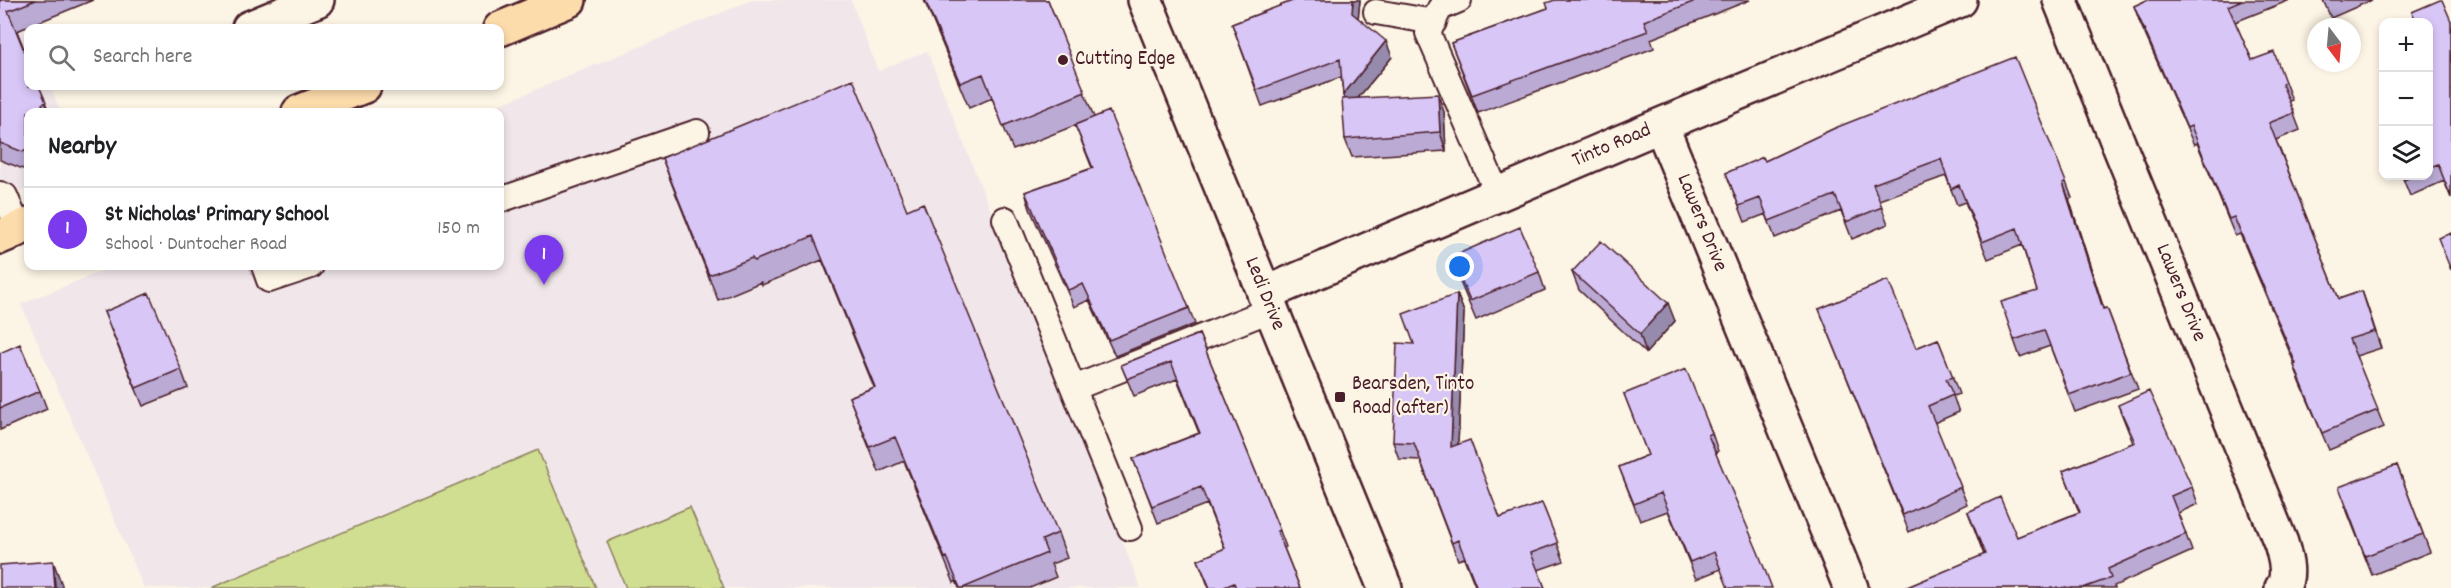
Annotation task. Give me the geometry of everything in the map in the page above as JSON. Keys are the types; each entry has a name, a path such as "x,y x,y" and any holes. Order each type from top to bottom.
{"main road":[{"path":"504,27 569,0"},
{"path":"309,108 354,90"}],"street":[{"path":"259,24 317,0"},
{"name":"Ledi Drive","path":"1145,0 1385,588"},
{"name":"Tinto Road","path":"1267,302 1498,195 1661,124 1960,0"},
{"name":"Lawers Drive","path":"2060,0 2282,543 2287,565 2286,587"},
{"name":"Lawers Drive","path":"1661,124 1851,588"}],"lane":[{"path":"1459,0 1440,8 1428,33 1498,195"},
{"path":"1376,12 1434,22"},
{"path":"504,199 697,132"},
{"path":"0,194 5,196 16,230"},
{"path":"1005,219 1130,528"},
{"path":"265,270 269,280 299,270"},
{"path":"1074,388 1267,302"}],"shaded area":[{"path":"0,0 4,0 24,31 24,90 52,90 59,108 24,108 24,190 0,200"},
{"path":"752,0 851,0 878,71 927,51 1141,588 144,588 21,304 104,270 504,270 504,108 492,108"}],"green space":[{"path":"538,450 596,588 211,588"},
{"path":"690,507 724,588 626,588 607,542"}],"building":[{"path":"0,0 36,0 8,11 24,50 24,90 41,90 46,102 42,104 44,108 24,108 24,151 0,143"},
{"path":"925,0 1048,0 1085,92 1003,126 983,74 960,83"},
{"path":"1295,0 1353,0 1352,13 1386,41 1343,95 1340,59 1257,90 1232,24"},
{"path":"1555,0 1698,0 1644,21 1648,31 1472,95 1451,43 1548,8 1546,3"},
{"path":"2147,0 2242,0 2228,6 2252,60 2274,52 2285,82 2282,84 2294,113 2269,123 2339,299 2362,291 2375,331 2349,339 2378,410 2322,433 2294,365 2296,364 2234,217 2229,219 2191,126 2187,128 2134,6"},
{"path":"2442,0 2451,21 2451,197 2438,164 2433,166 2433,18 2415,18 2412,12"},
{"path":"2015,57 2066,182 2063,183 2103,309 2107,308 2131,372 2069,395 2044,330 2014,340 2001,302 2037,291 2017,228 1982,242 1959,185 1951,189 1941,159 1873,184 1882,207 1846,222 1835,195 1769,221 1760,198 1739,206 1726,173 1763,157 1765,161 1835,128"},
{"path":"853,79 907,210 923,203 1058,533 1042,540 1047,553 963,588 960,588 947,557 945,558 895,437 870,447 849,397 875,387 813,236 754,261 752,258 709,275 662,158"},
{"path":"1438,94 1440,132 1345,139 1342,99"},
{"path":"1109,111 1189,308 1109,340 1083,284 1068,290 1025,192 1093,168 1075,125"},
{"path":"1520,227 1539,272 1470,301 1451,257"},
{"path":"2451,233 2451,270 2438,238"},
{"path":"1601,241 1668,303 1640,334 1572,272"},
{"path":"1888,280 1916,348 1938,339 1953,377 1946,379 1953,395 1928,406 1961,487 1903,515 1819,309"},
{"path":"149,293 181,369 136,388 104,312"},
{"path":"1457,294 1451,447 1470,440 1500,518 1542,503 1558,543 1531,553 1545,588 1477,588 1458,540 1452,543 1414,443 1393,442 1397,343 1414,344 1403,314"},
{"path":"1199,334 1280,531 1277,531 1300,588 1236,588 1234,583 1222,588 1210,588 1198,560 1225,548 1201,487 1152,506 1133,459 1200,433 1171,362 1127,379 1121,365"},
{"path":"20,344 40,391 0,408 0,353"},
{"path":"1686,369 1712,433 1708,435 1772,588 1728,588 1714,552 1690,562 1661,493 1634,504 1619,467 1648,455 1624,394"},
{"path":"2149,391 2192,487 2171,496 2186,534 2108,569 2111,578 2083,588 1905,588 1985,554 1968,512 2000,497 2017,537 2080,512 2063,471 2135,442 2118,405"},
{"path":"2397,465 2423,534 2365,556 2339,487"},
{"path":"53,561 55,588 0,588 0,565"}],"place":[{"name":"Cutting Edge","path":"1063,60"},
{"name":"St Nicholas' Primary School","path":"544,285"},
{"name":"Bearsden, Tinto Road (after)","path":"1340,397"}]}
